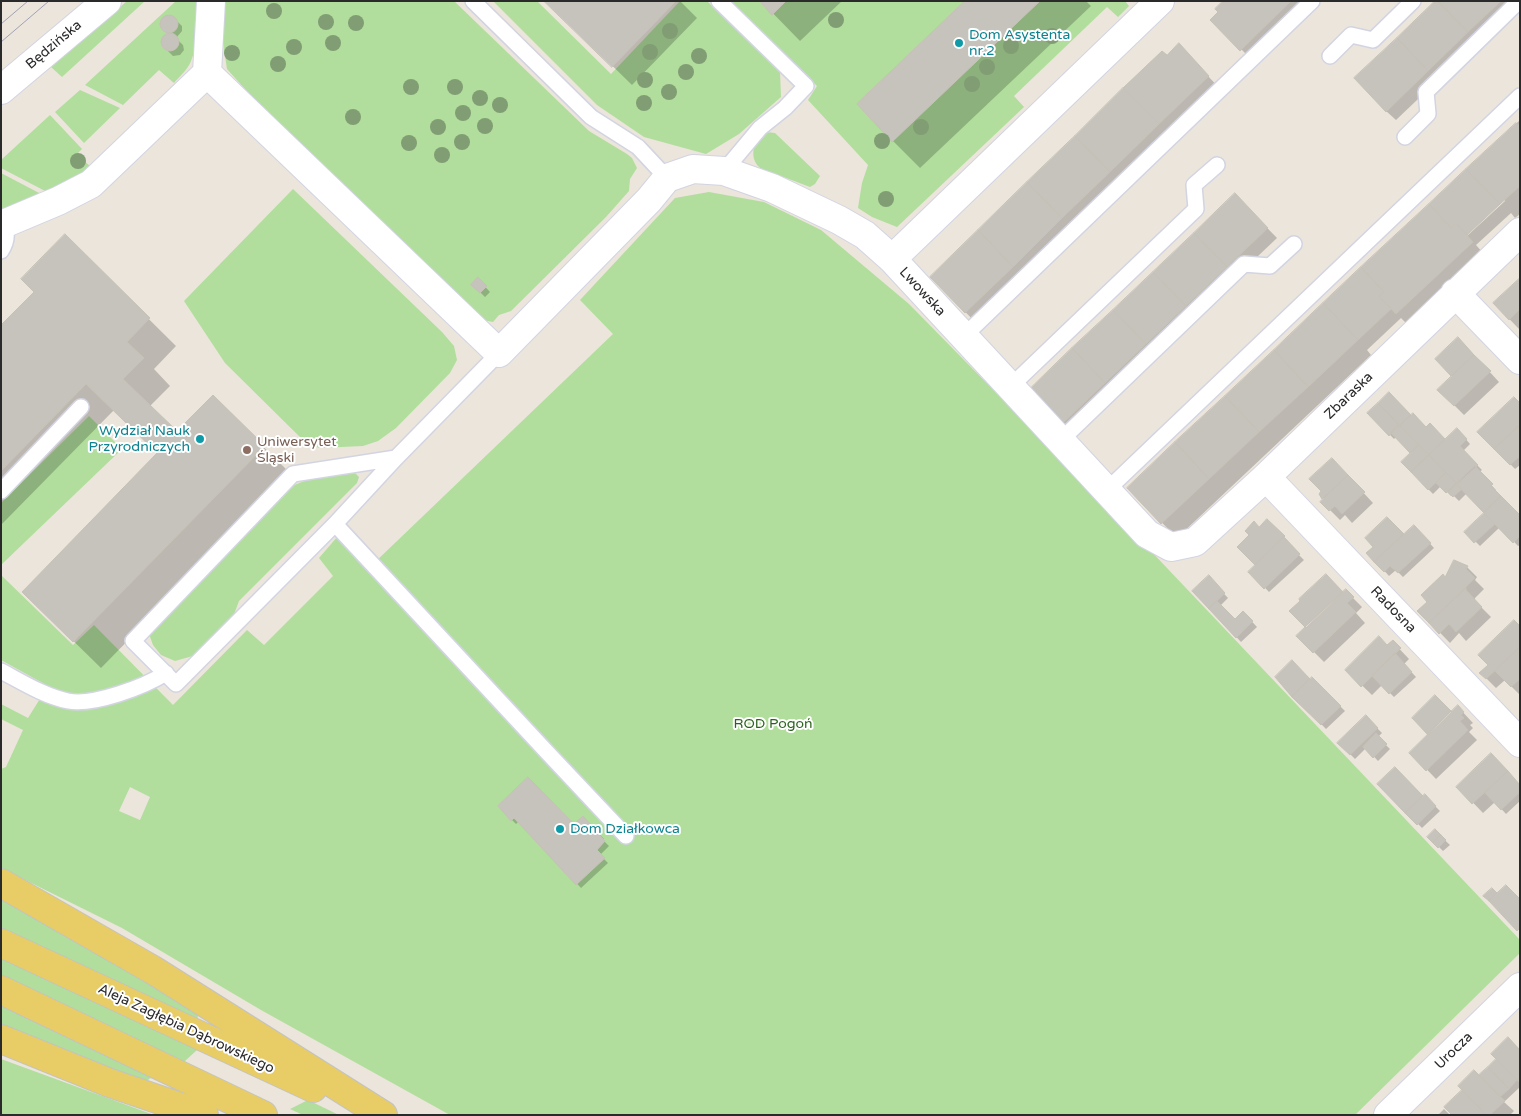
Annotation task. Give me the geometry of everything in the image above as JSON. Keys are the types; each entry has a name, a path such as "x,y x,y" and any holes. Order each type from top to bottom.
{"main road":[{"path":"1,883 153,970 383,1115"},
{"name":"Aleja Zagłębia Dąbrowskiego","path":"1,942 370,1115"},
{"path":"1,990 263,1115"},
{"path":"1,1039 110,1083 204,1115"}],"street":[{"name":"Będzińska","path":"1,90 107,1"},
{"path":"3,224 91,184 208,73 210,1"},
{"name":"Lwowska","path":"1160,1 892,259 1147,534 1171,547"},
{"path":"208,73 499,353 649,200 668,178 693,169 724,171 772,188 839,220 865,235 892,259"},
{"name":"Zbaraska","path":"1171,547 1195,542 1266,477 1520,232"},
{"path":"1456,293 1520,360"},
{"name":"Radosna","path":"1266,477 1520,743"},
{"name":"Urocza","path":"1388,1115 1520,987"}],"lane":[{"path":"473,1 592,117 638,148 668,178"},
{"path":"719,1 806,86 760,128 724,171"},
{"path":"963,337 1312,1"},
{"path":"1330,56 1351,35 1373,40 1413,1"},
{"path":"1405,137 1428,114 1426,92 1519,1"},
{"path":"1106,491 1520,96"},
{"path":"1010,387 1196,209 1194,185 1217,165"},
{"path":"1,251 5,245 7,233 3,224"},
{"path":"1060,441 1244,264 1270,266 1294,244"},
{"path":"396,458 294,474 132,641 176,684 335,524 396,458 499,353"},
{"path":"1,491 81,407"},
{"path":"335,524 626,836"},
{"path":"1,671 43,692 69,701 90,701 129,690 153,681 166,673"}],"green space":[{"path":"127,1 145,1 62,77 51,67"},
{"path":"176,1 199,1 198,31 194,54 188,67 174,83 159,70 123,105 85,85"},
{"path":"224,1 454,1 589,131 632,158 637,168 630,179 629,191 606,217 511,311 499,315 493,322 483,320 254,99 227,69 221,30"},
{"path":"493,1 537,1 611,74 680,1 707,1 780,72 781,97 739,134 706,154 644,137 597,105"},
{"path":"730,1 1125,1 1129,6 1118,17 1107,7 1014,96 1024,107 897,227 872,217 858,208 862,183 868,165 808,100 817,86"},
{"path":"80,90 120,108 84,143 55,112"},
{"path":"50,115 82,149 77,154 93,169 47,192 1,168 1,160"},
{"path":"766,132 775,133 820,176 815,184 810,187 760,168 757,165 753,155 755,140"},
{"path":"1,173 41,194 1,212"},
{"path":"293,189 442,332 454,346 457,360 450,373 396,428 378,441 363,446 319,448 304,441 225,363 184,301"},
{"name":"ROD Pogoń","path":"709,192 764,202 821,230 909,304 1129,528 1520,940 1520,953 1355,1115 450,1115 261,1010 122,928 1,868 1,769 6,767 23,730 1,719 1,704 28,718 48,686 1,660 1,575 73,645 94,625 173,705 247,630 264,645 333,576 319,558 338,536 367,570 613,334 580,300 675,198","holes":["130,787 150,797 140,820 119,811"]},
{"path":"89,416 122,449 1,565 1,503"},
{"path":"355,473 359,477 357,483 239,601 233,617 196,655 175,661 161,655 153,645 149,634 292,486 312,478"},
{"path":"1,896 198,1009 197,1050 185,1061 149,1079 146,1083 1,1029"},
{"path":"1,1059 154,1115 1,1115"},
{"path":"308,1100 339,1115 303,1115 290,1109"}],"building":[{"path":"544,1 676,1 612,67"},
{"path":"760,1 786,1 772,15"},
{"name":"Dom Asystenta nr.2","path":"965,1 1040,1 892,142 857,104"},
{"path":"1223,1 1291,1 1240,51 1210,20 1218,12 1215,9"},
{"path":"1435,1 1438,1 1468,32 1428,71 1397,38"},
{"path":"1438,1 1501,1 1468,32"},
{"path":"169,15 177,20 178,24 173,32 169,33 161,28 160,24 165,16"},
{"path":"166,33 174,33 179,38 177,49 166,51 161,46 161,38"},
{"path":"1397,38 1428,71 1386,112 1354,78"},
{"path":"1179,43 1209,76 1159,124 1123,88 1162,51 1167,55"},
{"path":"1123,88 1159,124 1110,172 1075,136"},
{"path":"1516,123 1520,126 1520,186 1500,204 1466,169"},
{"path":"1075,136 1110,172 1062,218 1027,182"},
{"path":"1466,169 1500,204 1467,235 1456,223 1451,228 1429,204"},
{"path":"1027,182 1062,218 1013,267 978,230"},
{"path":"1235,193 1268,228 1227,267 1194,233"},
{"path":"1429,204 1451,228 1456,223 1473,242 1396,314 1379,296 1384,292 1361,267"},
{"path":"978,230 1013,267 965,313 930,277"},
{"path":"1194,233 1227,267 1186,306 1153,272"},
{"name":"Wydział Nauk Przyrodniczych","path":"65,234 150,318 127,342 144,358 123,379 177,431 213,395 265,446 73,642 22,592 157,453 86,384 1,471 1,325 34,292 21,279"},
{"path":"1361,267 1384,292 1379,296 1391,309 1358,340 1323,303"},
{"path":"1153,272 1186,306 1146,344 1113,310"},
{"path":"478,277 487,286 480,293 471,285"},
{"path":"1520,278 1520,309 1509,320 1493,303"},
{"path":"1323,303 1358,340 1308,387 1274,350"},
{"path":"1113,310 1146,344 1105,383 1072,348"},
{"path":"1458,337 1474,355 1451,376 1435,359"},
{"path":"1072,348 1105,383 1062,424 1029,390"},
{"path":"1274,350 1308,387 1259,432 1225,396"},
{"path":"1474,355 1491,371 1454,406 1437,390"},
{"path":"1389,392 1411,415 1400,426 1378,403"},
{"path":"1225,396 1259,432 1209,479 1175,442"},
{"path":"1514,397 1520,403 1520,425 1494,449 1477,432"},
{"path":"1378,403 1399,425 1389,436 1367,413"},
{"path":"1413,413 1426,427 1430,423 1445,439 1429,455 1400,426"},
{"path":"1399,425 1419,445 1410,453 1391,433"},
{"path":"1520,425 1520,456 1510,465 1494,449"},
{"path":"1457,428 1467,439 1460,446 1478,465 1457,484 1429,455"},
{"path":"1175,442 1209,479 1161,524 1127,488"},
{"path":"1419,445 1429,455 1411,472 1401,462"},
{"path":"1429,455 1446,473 1428,490 1411,472"},
{"path":"1332,458 1348,475 1322,499 1319,494 1321,491 1309,479"},
{"path":"1475,466 1493,484 1491,486 1501,496 1484,513 1456,484"},
{"path":"1446,473 1456,483 1446,493 1436,483"},
{"path":"1348,475 1365,492 1342,514 1335,506 1329,511 1320,502"},
{"path":"1456,484 1462,489 1453,497 1448,492"},
{"path":"1501,496 1520,515 1520,536 1513,543 1484,513"},
{"path":"1484,513 1495,524 1474,543 1464,532"},
{"path":"1387,517 1404,534 1374,562 1366,553 1373,547 1365,538"},
{"path":"1267,519 1285,536 1255,565 1237,547 1249,535 1245,531 1254,521 1259,527"},
{"path":"1414,525 1431,543 1398,573 1390,566 1384,572 1374,562"},
{"path":"1284,537 1300,554 1264,589 1248,572"},
{"path":"1454,560 1468,566 1466,569 1475,578 1429,623 1417,611 1427,602 1421,595 1443,574 1445,577"},
{"path":"1326,574 1343,592 1306,628 1289,611"},
{"path":"1209,575 1225,593 1209,609 1192,591"},
{"path":"1466,588 1482,607 1456,632 1449,624 1439,634 1429,623"},
{"path":"1346,589 1354,597 1347,603 1356,612 1313,653 1296,636"},
{"path":"1217,601 1235,619 1243,611 1253,621 1236,638 1209,609"},
{"path":"1514,620 1520,626 1520,647 1486,679 1479,673 1488,665 1478,655"},
{"path":"1379,636 1387,645 1393,640 1401,648 1361,687 1345,670"},
{"path":"1520,647 1520,679 1511,687 1495,671"},
{"path":"1395,653 1412,672 1389,694 1372,676"},
{"path":"1292,660 1310,679 1292,697 1275,677"},
{"path":"1312,677 1341,706 1321,725 1292,697"},
{"path":"1435,695 1452,712 1428,735 1412,718"},
{"path":"1458,705 1464,712 1461,715 1464,718 1460,721 1468,730 1426,771 1409,753"},
{"path":"1366,715 1378,728 1350,755 1337,743"},
{"path":"1376,733 1387,744 1373,758 1363,747"},
{"path":"1491,753 1508,771 1472,804 1456,787"},
{"path":"1395,767 1423,796 1405,813 1377,784"},
{"path":"1508,771 1520,785 1520,792 1501,810 1485,793"},
{"name":"Dom Działkowca","path":"528,777 574,824 583,816 605,841 597,850 605,858 576,885 514,818 511,821 498,806"},
{"path":"1425,794 1436,806 1417,825 1405,813"},
{"path":"1435,829 1441,835 1433,843 1427,837"},
{"path":"1441,835 1446,840 1438,848 1433,843"},
{"path":"1506,885 1520,899 1520,928 1517,931 1489,901"},
{"path":"1492,888 1497,893 1489,901 1483,896"},
{"path":"1508,1037 1520,1050 1520,1083 1491,1054"},
{"path":"1496,1059 1517,1080 1509,1089 1488,1067"},
{"path":"1488,1067 1509,1089 1500,1097 1479,1075"},
{"path":"1474,1070 1505,1101 1490,1115 1486,1115 1458,1086"},
{"path":"1462,1090 1486,1115 1452,1115 1444,1107"}],"tram line":[{"path":"1,24 28,1"},
{"path":"1,42 49,1"}],"place":[{"name":"Dom Asystenta nr.2","path":"959,43"},
{"name":"Wydział Nauk Przyrodniczych","path":"200,439"},
{"name":"Uniwersytet Śląski","path":"247,450"},
{"name":"Dom Działkowca","path":"560,829"}]}
